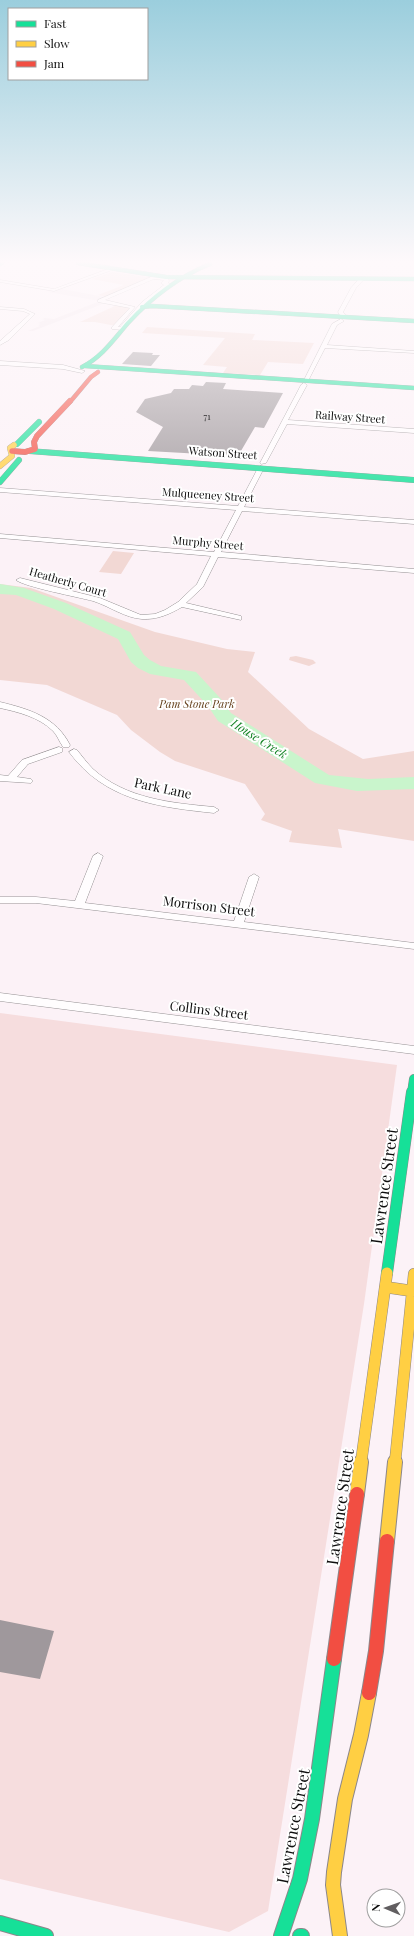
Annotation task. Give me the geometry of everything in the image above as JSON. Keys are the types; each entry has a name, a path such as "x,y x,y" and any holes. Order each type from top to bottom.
{"main road":[{"path":"72,384 81,378 83,369 101,353"},
{"path":"100,370 100,361 109,353"},
{"path":"83,369 279,381 414,392"},
{"path":"0,482 32,448 38,435 49,425 91,377 100,370"},
{"path":"344,386 414,388"},
{"path":"0,466 11,457 14,447 62,396"},
{"path":"0,444 14,447"},
{"path":"0,448 14,447"},
{"name":"Watson Street","path":"14,447 289,468 414,480"},
{"name":"Watson Street","path":"289,468 414,474"},
{"name":"Lawrence Street","path":"281,1936 300,1879 312,1819 414,1079"},
{"path":"403,1157 414,1159"},
{"path":"340,1936 333,1885 334,1872 345,1799 361,1735 376,1651 414,1274"},
{"path":"385,1287 412,1291"},
{"path":"0,1923 46,1936"}],"street":[{"name":"Heatherly Court","path":"20,580 97,600 141,617 156,616 168,612 181,604 200,585 286,422 319,353"},
{"path":"0,363 83,369"},
{"name":"Railway Street","path":"286,422 414,431"},
{"name":"Mulqueeney Street","path":"0,490 414,522"},
{"name":"Murphy Street","path":"0,536 414,571"},
{"path":"181,604 238,618"},
{"path":"0,705 13,708 42,719 59,731 63,748 25,762 11,779"},
{"name":"Park Lane","path":"63,748 76,747 74,752 90,771 119,790 153,801 214,810"},
{"path":"0,778 28,781"},
{"path":"79,905 98,856"},
{"path":"238,924 254,877"},
{"name":"Morrison Street","path":"0,900 36,900 414,946"},
{"name":"Collins Street","path":"0,997 414,1050"}],"green space":[{"path":"212,353 309,353 303,364 268,362 260,375 223,373 227,367 203,365"},
{"path":"113,551 134,553 121,574 99,572"},
{"name":"Pam Stone Park","path":"0,584 31,588 155,632 227,649 255,652 248,672 309,729 363,759 414,751 414,841 338,829 342,848 289,842 292,831 261,820 265,814 245,784 175,761 160,752 131,730 117,715 47,685 0,680"},
{"path":"296,656 313,660 316,663 309,666 289,660 290,657"}],"shaded area":[{"path":"0,1013 397,1065 364,1304 268,1911 229,1932 0,1879"}],"building":[{"path":"132,353 153,353 152,355 160,355 151,366 122,364"},
{"path":"206,382 226,383 223,389 283,393 264,428 255,427 238,456 148,451 163,427 136,412 145,399 171,393 174,389 189,389 192,385 203,386"},
{"path":"0,1620 54,1631 40,1679 0,1672"}],"waterway":[{"name":"House Creek","path":"0,589 18,591 60,606 124,636 137,658 144,664 156,670 190,676 215,703 224,717 322,779 357,785 414,783"}],"traffic: fast":[{"path":"82,367 101,353"},
{"path":"85,366 414,388"},
{"path":"17,444 39,422"},
{"path":"29,451 414,480"},
{"path":"0,482 19,460"},
{"path":"387,1273 414,1079"},
{"path":"281,1936 300,1879 312,1819 334,1659"},
{"path":"0,1923 46,1936"}],"traffic: slow":[{"path":"0,466 12,456 10,448 14,445"},
{"path":"357,1494 387,1273"},
{"path":"387,1541 414,1274"},
{"path":"385,1287 412,1291"},
{"path":"340,1936 333,1885 334,1872 345,1799 361,1735 369,1693"}],"traffic: jam":[{"path":"12,451 25,452 35,449 34,442 37,436 49,425 91,377 98,372"},
{"path":"334,1659 357,1494"},
{"path":"369,1693 376,1651 387,1541"}]}
